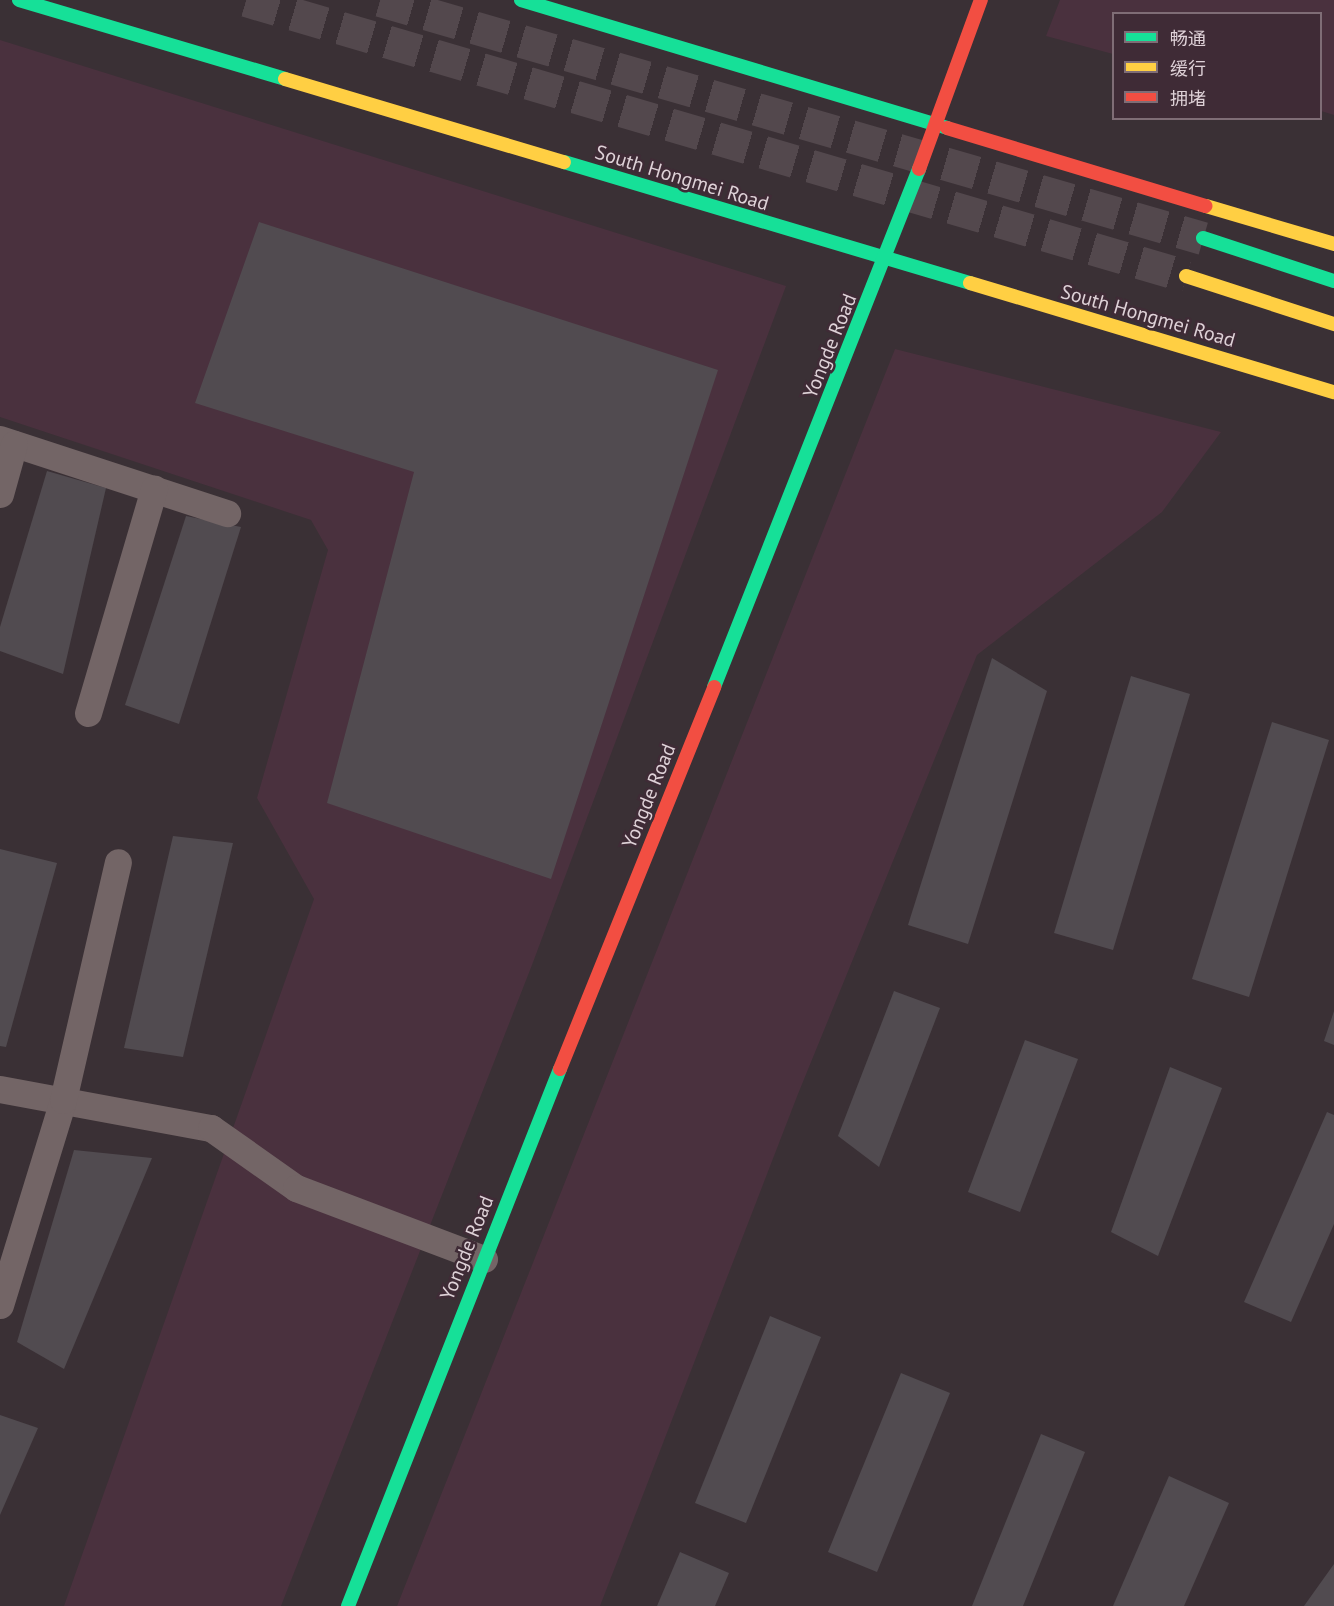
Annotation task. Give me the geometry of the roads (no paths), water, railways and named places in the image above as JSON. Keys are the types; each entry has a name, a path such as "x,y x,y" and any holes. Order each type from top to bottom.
{"main road":[{"name":"South Hongmei Road","path":"19,0 1334,392"},
{"path":"521,0 1334,244"},
{"name":"Yongde Road","path":"348,1606 484,1259 885,259 933,124 981,0"},
{"path":"1203,238 1334,281"},
{"path":"1186,276 1334,324"}],"street":[{"path":"0,494 7,442 226,513"},
{"path":"88,713 154,489"},
{"path":"0,1305 63,1100 118,862"},
{"path":"0,1089 211,1128 296,1188 484,1259"}],"tunnel":[{"path":"246,0 1186,276"},
{"path":"380,0 1203,238"}]}
